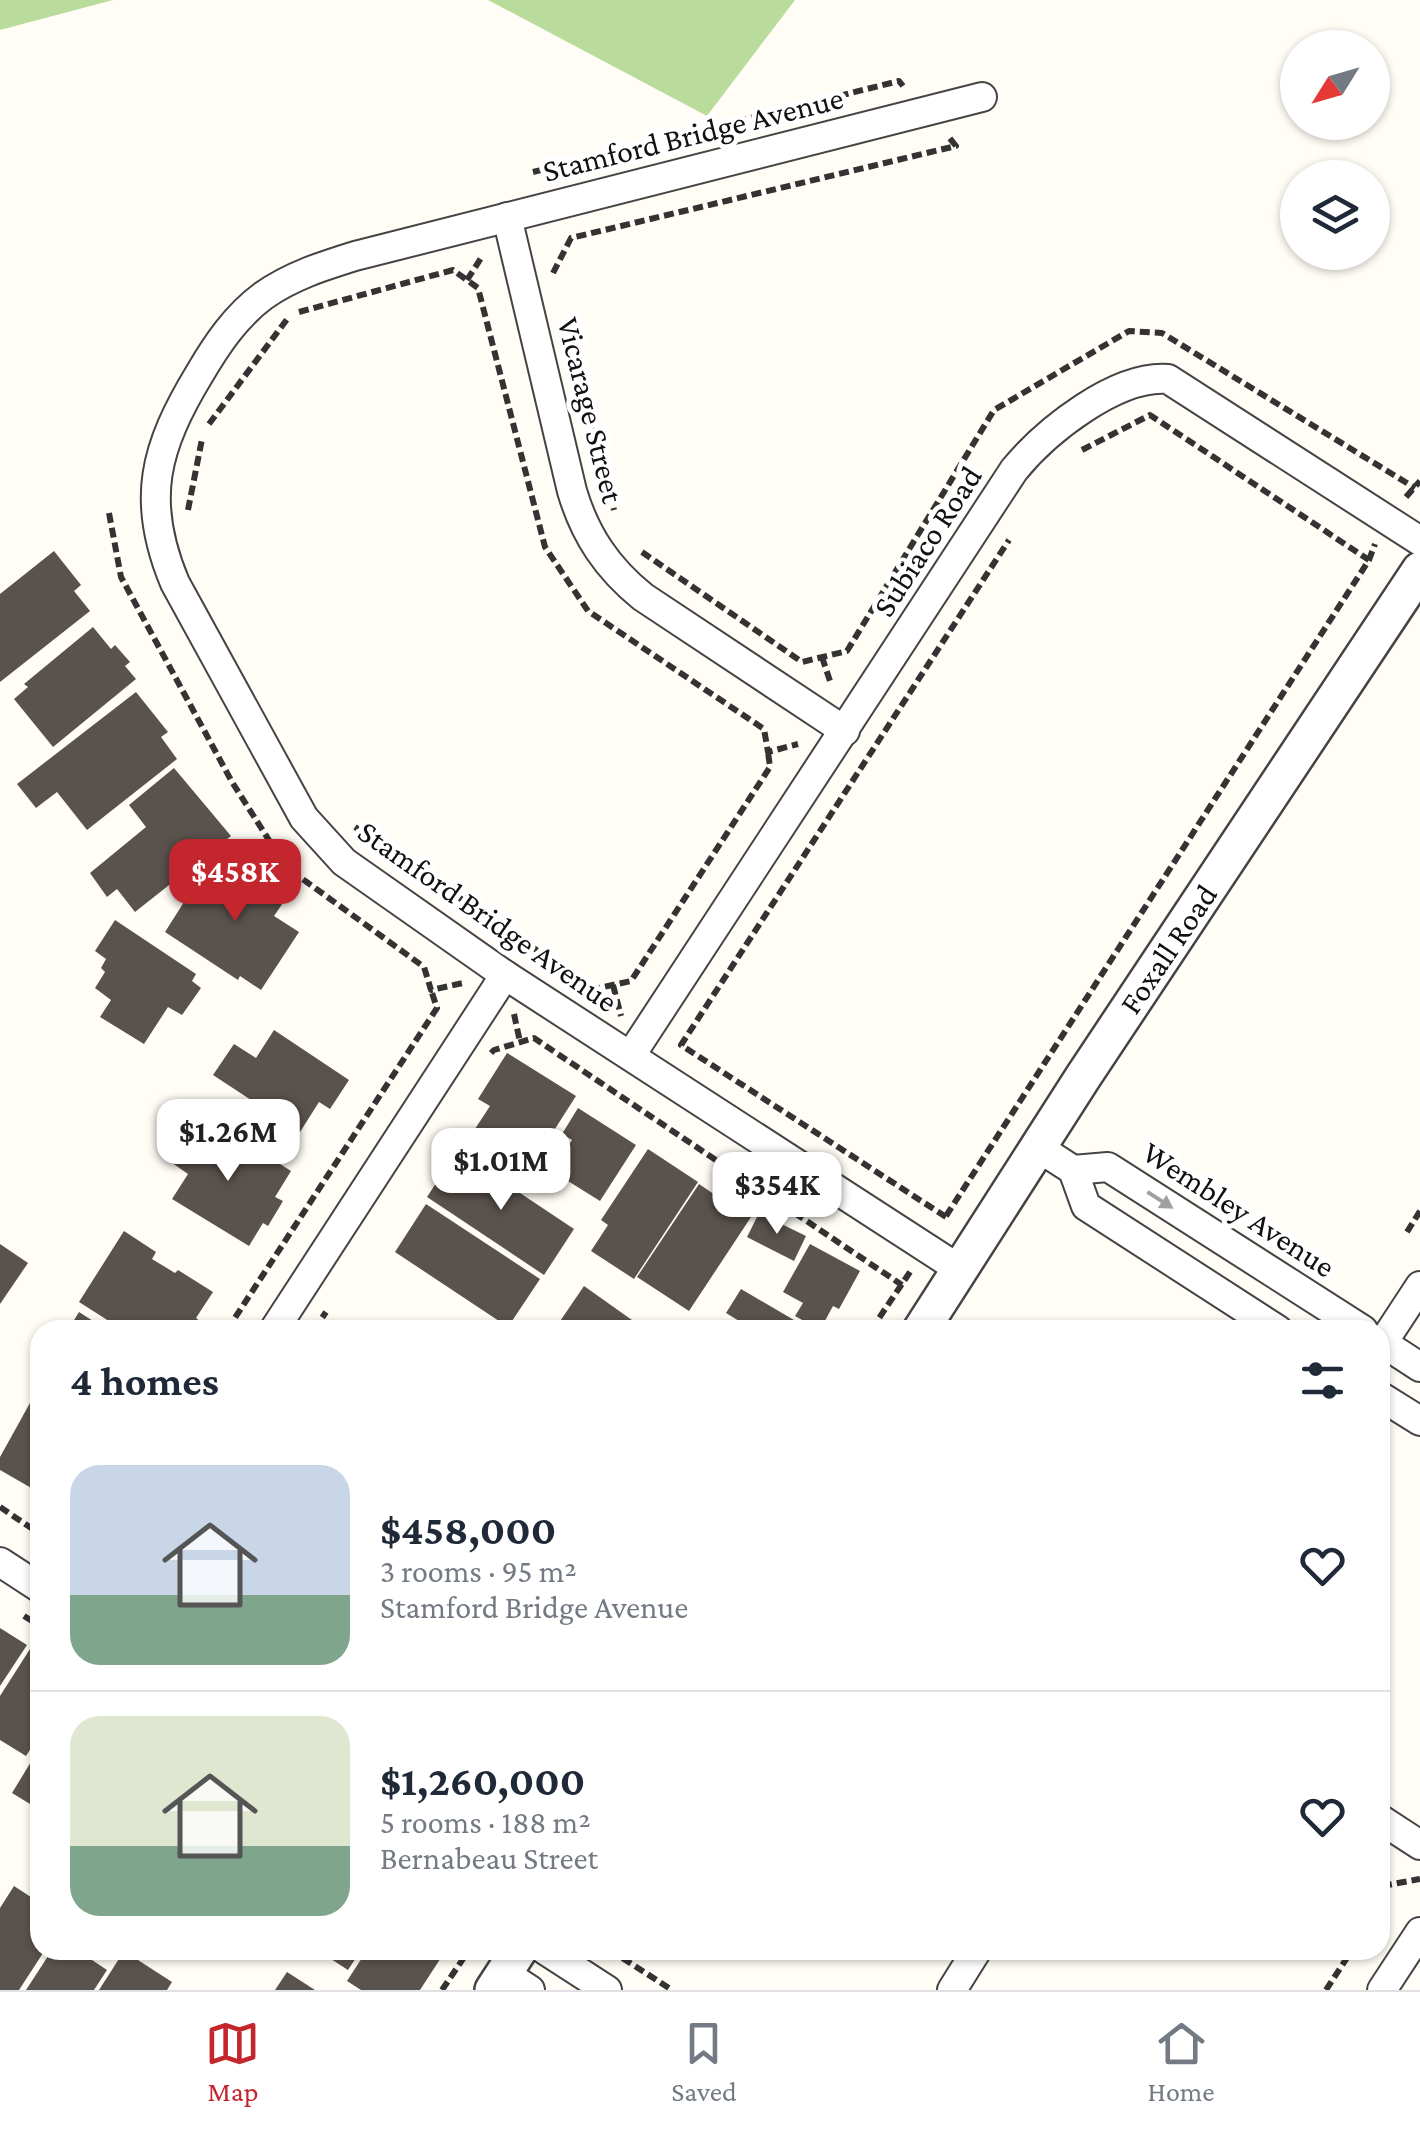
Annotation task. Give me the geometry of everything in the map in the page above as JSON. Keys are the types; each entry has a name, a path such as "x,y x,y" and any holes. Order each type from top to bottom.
{"street":[{"name":"Stamford Bridge Avenue","path":"960,1270 505,975 369,881 323,842 288,790 175,583 161,550 154,516 161,449 174,416 212,353 246,309 291,279 318,267 507,217 982,98"},
{"name":"Vicarage Street","path":"507,217 572,491 580,519 593,542 622,580 643,598 846,731"},
{"name":"Subiaco Road","path":"631,1055 1028,453 1044,436 1115,391 1150,378 1168,379 1420,542"},
{"name":"Foxall Road","path":"928,1320 1420,570"},
{"path":"281,1320 505,975"},
{"name":"Wembley Avenue","path":"1039,1148 1072,1170 1086,1206 1263,1320"},
{"name":"Wembley Avenue","path":"1072,1170 1108,1167 1345,1320"},
{"path":"1390,1323 1420,1286"},
{"name":"Wembley Avenue","path":"1390,1349 1420,1367"},
{"path":"1390,1402 1420,1421"},
{"path":"0,1562 30,1582"},
{"path":"1390,1826 1420,1845"},
{"path":"1382,1990 1420,1932"},
{"path":"560,1960 607,1990"},
{"path":"952,1990 970,1960"}],"path":[{"path":"533,172 899,81 956,146 571,238 552,270 557,288"},
{"path":"186,520 204,432 291,314 453,270 478,288 545,547 588,611 764,728 770,767 631,981 594,989 343,818"},
{"path":"630,544 802,662 846,651 994,410 1129,330 1162,332 1418,484 1385,518 1369,560 878,1320"},
{"path":"572,345 616,515"},
{"path":"1075,454 1150,416 1369,560"},
{"path":"946,1217 680,1044 1018,525"},
{"path":"768,752 846,731 822,657"},
{"path":"233,1320 436,1008 430,990"},
{"path":"483,1066 494,1050 534,1038 902,1284"},
{"path":"1406,1232 1420,1211"},
{"path":"321,1320 336,1297"},
{"path":"0,1507 30,1527"},
{"path":"1390,1885 1420,1879"},
{"path":"442,1990 462,1960"},
{"path":"626,1960 672,1990"},
{"path":"1326,1990 1346,1960"}],"green space":[{"path":"0,0 113,0 0,30"},
{"path":"488,0 795,0 707,116"}],"building":[{"path":"54,551 81,585 74,591 90,611 0,682 0,594"},
{"path":"93,627 111,649 115,645 130,662 125,666 136,679 53,747 14,699 28,687 24,684"},
{"path":"136,692 168,732 161,737 177,759 87,830 57,792 36,808 17,784"},
{"path":"174,768 231,836 135,912 117,889 107,897 90,873 146,827 129,805"},
{"path":"229,860 287,897 274,916 299,932 261,990 240,976 238,980 165,932 205,869 218,877"},
{"path":"115,920 196,974 192,981 201,988 182,1015 168,1007 144,1044 100,1017 111,1000 95,988 105,972 101,968 106,959 95,951"},
{"path":"274,1030 349,1080 330,1109 319,1102 300,1132 213,1075 234,1044 256,1058"},
{"path":"507,1053 576,1096 530,1168 473,1132 490,1106 478,1099"},
{"path":"578,1108 636,1145 600,1201 552,1171 572,1140 562,1134"},
{"path":"194,1122 251,1160 258,1150 291,1171 275,1197 283,1201 268,1226 263,1223 249,1246 172,1199 188,1174 168,1160"},
{"path":"648,1149 698,1182 634,1279 591,1251 608,1225 601,1220"},
{"path":"457,1151 574,1229 544,1275 427,1197"},
{"path":"699,1184 721,1199 726,1191 755,1211 689,1311 637,1277"},
{"path":"426,1204 540,1279 513,1320 497,1320 395,1252"},
{"path":"759,1213 806,1236 794,1261 747,1237"},
{"path":"124,1231 156,1252 152,1259 213,1292 196,1318 198,1320 107,1320 79,1302"},
{"path":"0,1244 28,1263 0,1304"},
{"path":"810,1244 860,1271 839,1309 833,1306 825,1320 802,1320 795,1316 803,1303 783,1292"},
{"path":"584,1286 632,1320 561,1320"},
{"path":"741,1289 794,1320 737,1320 726,1313"},
{"path":"79,1312 91,1320 74,1320"},
{"path":"30,1403 30,1487 0,1470 0,1457"},
{"path":"0,1628 27,1645 0,1686"},
{"path":"30,1649 30,1750 26,1756 0,1740 0,1696"},
{"path":"30,1763 30,1804 12,1793"},
{"path":"14,1886 30,1896 30,1960 38,1960 19,1990 0,1990 0,1908"},
{"path":"46,1960 92,1960 107,1970 94,1990 26,1990"},
{"path":"118,1960 138,1960 172,1982 167,1990 99,1990"},
{"path":"332,1960 354,1960 348,1970"},
{"path":"361,1960 440,1960 420,1990 361,1990 347,1981"},
{"path":"287,1972 315,1990 275,1990"}]}
